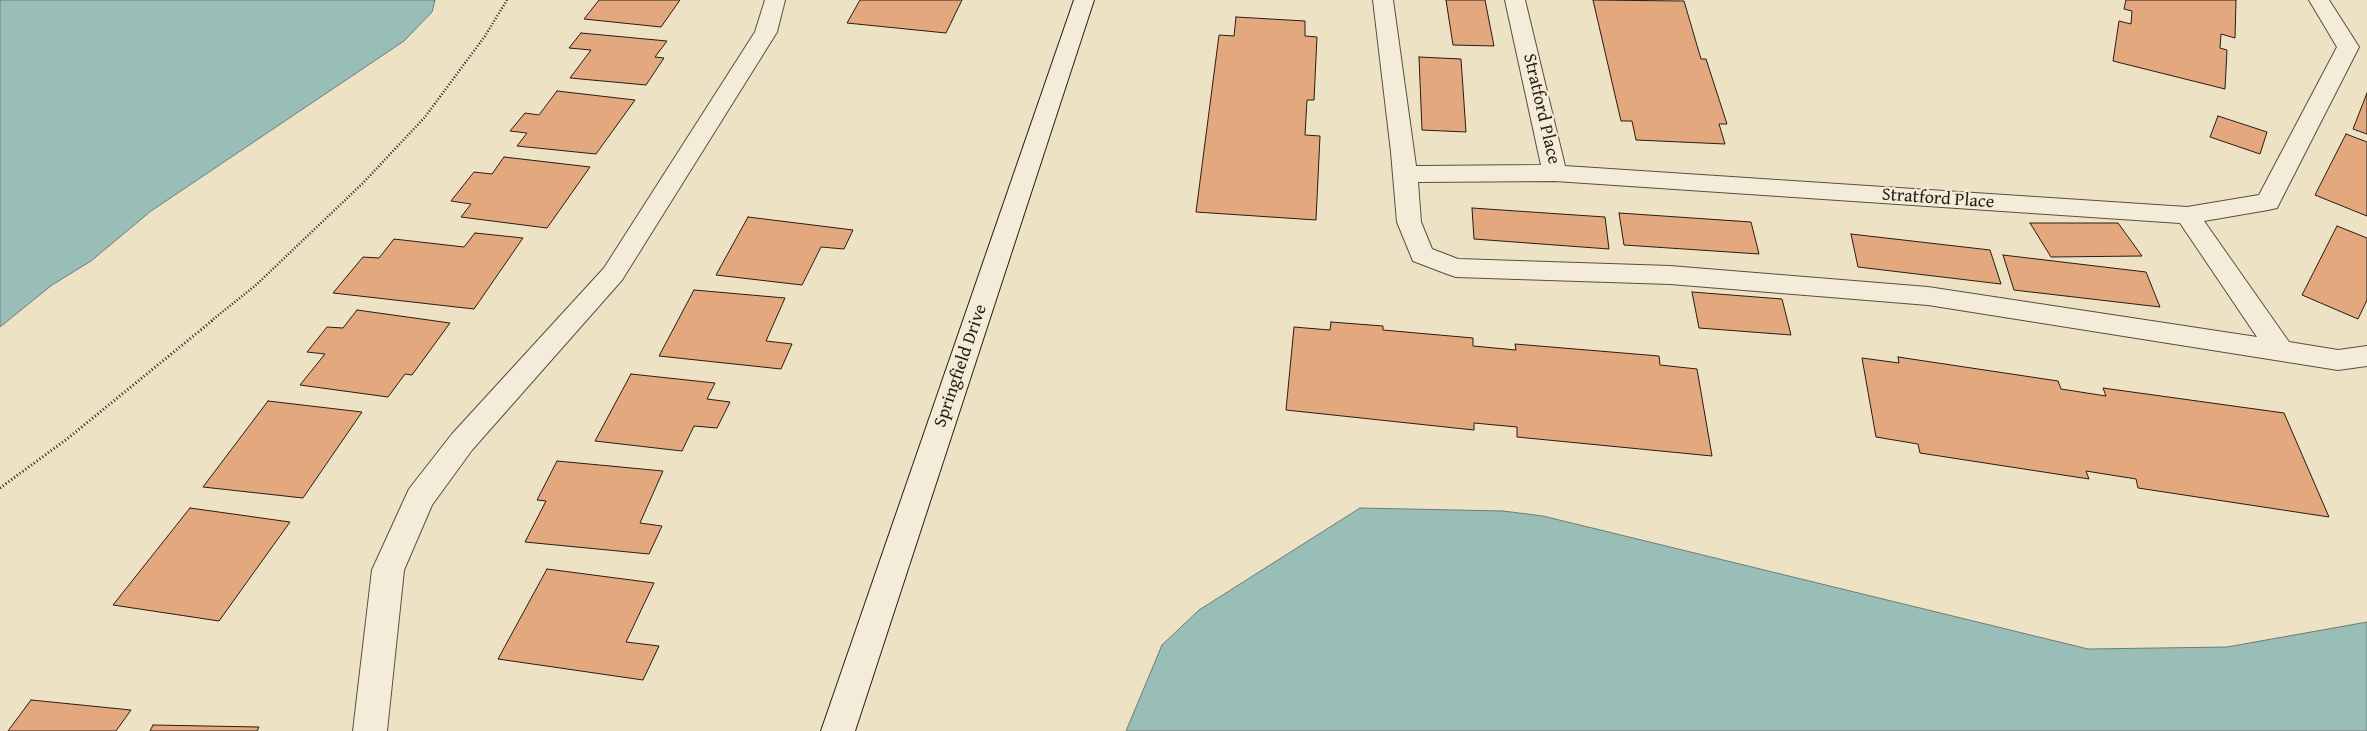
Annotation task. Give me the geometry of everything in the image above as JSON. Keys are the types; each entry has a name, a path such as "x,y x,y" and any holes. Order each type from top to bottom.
{"street":[{"path":"370,731 388,570 420,498 462,442 537,361 613,274 657,208 766,32 775,0"},
{"name":"Springfield Drive","path":"838,731 1084,0"},
{"path":"1383,0 1405,174 1409,222 1422,255 1456,268 1670,275 1928,296 2338,360 2367,356"},
{"name":"Stratford Place","path":"1515,0 1556,173 2187,215 2268,202 2348,47 2319,0"},
{"path":"1405,174 1556,173"},
{"path":"2187,215 2281,352"}],"path":[{"path":"0,488 67,439 256,285 356,190 425,117 486,36 507,0"}],"water":[{"path":"0,0 435,0 432,12 404,41 151,211 91,261 52,285 0,327"},
{"path":"1360,508 1503,511 1543,516 2088,649 2227,647 2367,622 2367,731 1126,731 1162,645 1199,610"}],"building":[{"path":"599,0 680,0 661,27 584,19"},
{"path":"860,0 962,0 946,33 847,23"},
{"path":"1446,0 1485,0 1494,46 1453,45"},
{"path":"1593,0 1684,1 1701,59 1706,59 1727,124 1719,124 1725,144 1636,140 1632,121 1621,121"},
{"path":"2126,0 2236,0 2235,38 2221,34 2220,48 2227,50 2225,89 2113,61 2119,21 2131,24 2132,11 2124,9"},
{"path":"1236,17 1305,21 1305,36 1317,37 1314,100 1307,100 1305,135 1320,136 1316,220 1196,212 1219,35 1234,36"},
{"path":"581,33 667,41 655,57 664,58 646,85 570,78 591,50 569,48"},
{"path":"1419,57 1461,59 1466,132 1422,130"},
{"path":"557,91 635,100 596,154 517,146 527,133 510,131 525,113 539,115"},
{"path":"2367,93 2367,134 2353,129"},
{"path":"2218,116 2267,132 2260,154 2210,137"},
{"path":"2346,134 2367,142 2367,216 2315,195"},
{"path":"504,157 590,167 547,228 461,217 471,204 451,201 474,172 492,174"},
{"path":"1472,208 1605,217 1609,249 1474,239"},
{"path":"1619,213 1751,222 1759,254 1624,245"},
{"path":"748,217 853,230 844,249 821,247 802,285 716,275"},
{"path":"2030,223 2118,223 2142,256 2051,257"},
{"path":"2337,226 2367,238 2367,300 2358,319 2302,295"},
{"path":"475,233 523,238 474,309 333,293 363,257 379,258 394,239 464,247"},
{"path":"1851,234 1990,250 2001,284 1858,267"},
{"path":"2003,255 2146,272 2160,307 2014,290"},
{"path":"694,290 785,298 766,341 792,344 781,369 659,356"},
{"path":"1692,292 1782,299 1791,335 1699,328"},
{"path":"357,310 450,323 412,375 405,374 388,397 300,385 325,354 307,352 327,327 343,328"},
{"path":"1331,322 1383,326 1383,330 1473,338 1473,346 1516,350 1515,344 1659,356 1660,365 1697,369 1712,456 1517,437 1517,427 1474,423 1474,430 1286,410 1294,327 1330,330"},
{"path":"1898,357 2058,381 2061,389 2106,396 2103,388 2284,413 2329,517 2138,488 2136,479 2086,471 2089,479 1920,453 1918,444 1876,437 1862,358 1899,363"},
{"path":"631,374 715,383 707,399 730,402 717,428 694,426 682,451 595,441"},
{"path":"268,401 362,412 303,498 203,487"},
{"path":"557,461 663,471 640,523 662,526 649,554 525,542 546,501 537,500"},
{"path":"190,508 290,522 219,621 113,605"},
{"path":"547,569 654,583 626,642 659,646 643,680 498,659"},
{"path":"31,700 131,710 116,731 8,731"},
{"path":"153,725 259,727 257,731 150,731"}]}
